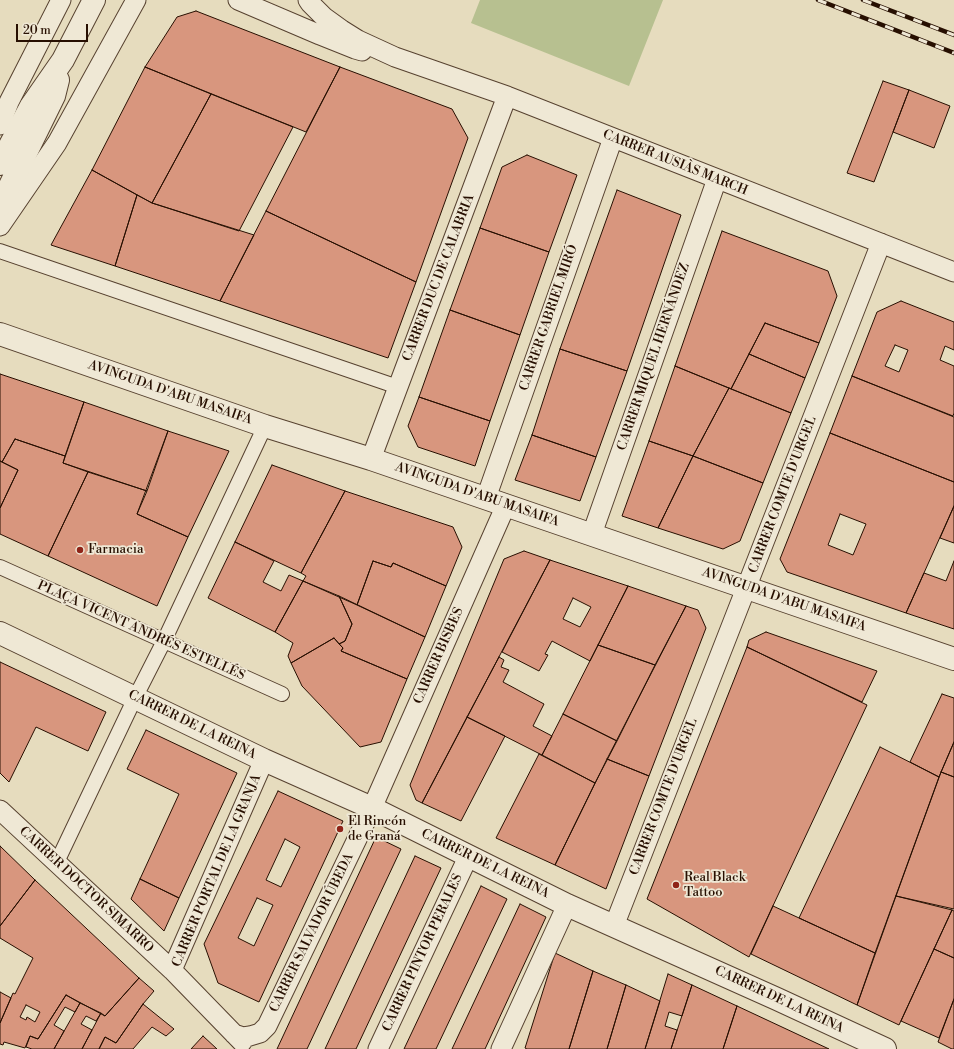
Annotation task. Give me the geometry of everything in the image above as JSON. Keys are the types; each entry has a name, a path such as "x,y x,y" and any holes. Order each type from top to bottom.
{"street":[{"path":"0,126 9,102 61,0"},
{"path":"0,226 57,143 136,0"},
{"name":"CARRER AUSIÀS MARCH","path":"238,0 355,49 395,57"},
{"name":"CARRER AUSIÀS MARCH","path":"308,0 324,17 342,30 358,40 395,57 507,96 954,272"},
{"path":"0,164 31,106 62,60 90,7"},
{"path":"0,206 54,96 62,60"},
{"name":"CARRER DUC DE CALABRIA","path":"371,459 507,96"},
{"name":"CARRER GABRIEL MIRÓ","path":"496,501 613,138"},
{"name":"CARRER MIQUEL HERNÁNDEZ","path":"592,534 716,179"},
{"name":"CARRER COMTE D'URGEL","path":"614,926 881,243"},
{"path":"0,251 398,387"},
{"name":"AVINGUDA D'ABU MASAIFA","path":"0,334 265,426 371,459 496,501 954,659"},
{"path":"57,862 135,698 164,641 265,426"},
{"name":"CARRER BISBES","path":"372,808 496,501"},
{"name":"PLAÇA VICENT ANDRÉS ESTELLÉS","path":"0,567 282,694"},
{"name":"CARRER DE LA REINA","path":"0,633 264,760 372,808 567,905 885,1049"},
{"name":"CARRER PORTAL DE LA GRANJA","path":"249,1049 172,970 264,760"},
{"name":"CARRER SALVADOR ÚBEDA","path":"234,1034 243,1037 250,1036 260,1033 267,1026 372,808"},
{"name":"CARRER DOCTOR SIMARRO","path":"0,810 172,970"},
{"name":"CARRER PINTOR PERALES","path":"378,1049 468,856"},
{"path":"501,1049 567,905"}],"green space":[{"path":"480,0 663,0 629,86 471,23"}],"building":[{"path":"196,11 340,67 306,132 145,67 177,17"},
{"path":"145,67 211,94 152,203 92,170"},
{"path":"340,67 452,109 468,138 416,282 266,211"},
{"path":"883,81 909,90 874,182 847,173"},
{"path":"909,90 950,106 934,148 893,132"},
{"path":"211,94 293,127 239,231 152,203"},
{"path":"527,155 577,175 549,252 480,228 502,167"},
{"path":"92,170 137,195 115,266 51,245"},
{"path":"617,190 681,215 627,371 560,349"},
{"path":"137,195 152,203 254,235 220,301 115,266"},
{"path":"266,211 416,282 388,358 220,301"},
{"path":"480,228 549,252 520,335 450,310"},
{"path":"722,231 828,271 837,296 819,343 765,323 731,389 675,366"},
{"path":"901,301 954,322 954,350 945,346 940,360 954,366 953,416 852,376 877,312","holes":["895,345 908,350 899,372 885,366"]},
{"path":"450,310 520,335 490,421 419,397"},
{"path":"765,323 819,343 805,378 749,354"},
{"path":"560,349 627,371 596,457 532,435"},
{"path":"749,354 805,378 791,413 731,389"},
{"path":"675,366 729,388 693,456 649,441"},
{"path":"0,374 84,402 65,456 15,439 2,462 0,461"},
{"path":"852,376 954,417 954,482 830,433"},
{"path":"729,388 791,413 763,483 693,456"},
{"path":"419,397 490,421 475,466 418,447 408,426"},
{"path":"84,402 168,431 147,491 63,463"},
{"path":"168,431 229,451 188,537 137,514"},
{"path":"830,433 954,482 954,506 906,613 787,572 780,559","holes":["840,514 866,524 853,555 828,545"]},
{"path":"532,435 596,457 580,501 515,480"},
{"path":"15,439 65,456 63,463 88,472 48,556 0,534 0,508 18,470 2,462"},
{"path":"649,441 693,456 658,528 622,516"},
{"path":"693,456 763,483 740,541 723,549 658,528"},
{"path":"0,461 18,470 0,508"},
{"path":"272,465 345,491 301,573 235,542"},
{"path":"88,472 147,491 137,514 188,537 157,606 48,556"},
{"path":"345,491 453,527 462,547 446,586 393,563 391,567 373,561 357,605 303,581 306,576 301,573"},
{"path":"954,506 954,543 940,538"},
{"path":"235,542 274,561 263,582 281,591 289,575 303,581 275,632 208,598"},
{"path":"524,551 550,560 422,803 416,800 410,785 504,559"},
{"path":"550,560 628,586 590,661 552,641 545,654 548,655 539,671 502,652","holes":["573,598 591,607 580,627 563,619"]},
{"path":"373,561 391,567 393,563 446,586 425,637 357,605"},
{"path":"954,561 954,629 906,613 924,573 946,581"},
{"path":"303,581 339,596 352,624 345,641 339,644 334,638 291,663 288,656 293,643 275,632"},
{"path":"628,586 686,606 655,665 598,645"},
{"path":"339,596 425,637 407,679 341,651 343,648 339,644 345,641 352,624"},
{"path":"686,606 698,610 706,628 649,776 607,759"},
{"path":"766,632 877,671 862,702 747,647 749,640"},
{"path":"334,638 343,648 341,651 407,679 381,742 360,747 302,686 291,663"},
{"path":"598,645 655,665 617,741 563,714"},
{"path":"747,647 867,705 749,957 647,899"},
{"path":"499,657 504,660 501,667 509,670 503,682 544,704 533,726 552,736 542,755 467,717"},
{"path":"0,662 106,712 88,751 36,727 9,782 0,773"},
{"path":"942,694 954,698 954,742 939,777 910,762"},
{"path":"563,714 617,741 595,783 542,755"},
{"path":"467,717 505,736 461,821 422,803"},
{"path":"146,730 237,773 179,898 140,879 179,794 127,769"},
{"path":"954,742 954,777 941,772"},
{"path":"880,747 939,777 875,953 799,918"},
{"path":"539,754 595,783 555,865 496,838"},
{"path":"607,759 649,776 606,889 555,865"},
{"path":"941,772 954,777 954,909 896,896"},
{"path":"278,791 343,821 259,1002 218,983 204,944","holes":["285,839 300,847 281,887 266,880","257,898 273,905 254,946 238,938"]},
{"path":"376,837 401,849 307,1049 277,1049"},
{"path":"0,846 35,880 0,926"},
{"path":"415,856 441,868 356,1049 325,1049"},
{"path":"140,879 179,898 164,931 131,899"},
{"path":"35,880 139,978 105,1016 66,995 38,1039 30,1036 25,1048 4,1042 3,1045 0,1044 0,1023 13,993 15,994 33,958 0,938 0,926","holes":["26,1005 40,1012 35,1022 27,1017 26,1020 20,1017"]},
{"path":"481,886 507,899 436,1049 404,1049"},
{"path":"896,896 952,910 899,1025 857,1005"},
{"path":"520,904 546,917 485,1049 452,1049"},
{"path":"773,906 875,953 857,1005 751,954"},
{"path":"952,910 954,911 954,958 934,949"},
{"path":"934,949 954,958 954,999 939,1038 901,1021"},
{"path":"555,953 593,971 569,1049 527,1049 525,1048"},
{"path":"593,971 626,985 607,1049 569,1049"},
{"path":"668,974 692,985 682,1016 669,1012 665,1026 677,1030 671,1049 645,1049"},
{"path":"139,978 154,991 143,1004 116,1043 105,1037 99,1049 82,1049 101,1013 105,1016"},
{"path":"626,985 660,1001 645,1049 607,1049"},
{"path":"692,985 737,1006 723,1049 671,1049"},
{"path":"0,992 11,998 0,1023"},
{"path":"66,995 80,1003 75,1012 65,1007 54,1025 64,1031 54,1049 32,1049 26,1047 30,1036 38,1039"},
{"path":"954,999 954,1049 952,1049 938,1042"},
{"path":"80,1003 101,1013 96,1021 86,1016 81,1024 92,1030 82,1049 54,1049"},
{"path":"143,1004 174,1029 166,1036 152,1027 133,1049 99,1049 105,1037 116,1043"},
{"path":"737,1006 829,1049 723,1049"},
{"path":"203,1036 217,1049 191,1049"}],"railway":[{"path":"818,0 954,53"},
{"path":"863,0 954,35"}],"place":[{"name":"Farmacia","path":"80,550"},
{"name":"El Rincón de Graná","path":"340,829"},
{"name":"Real Black Tattoo","path":"676,885"}]}
